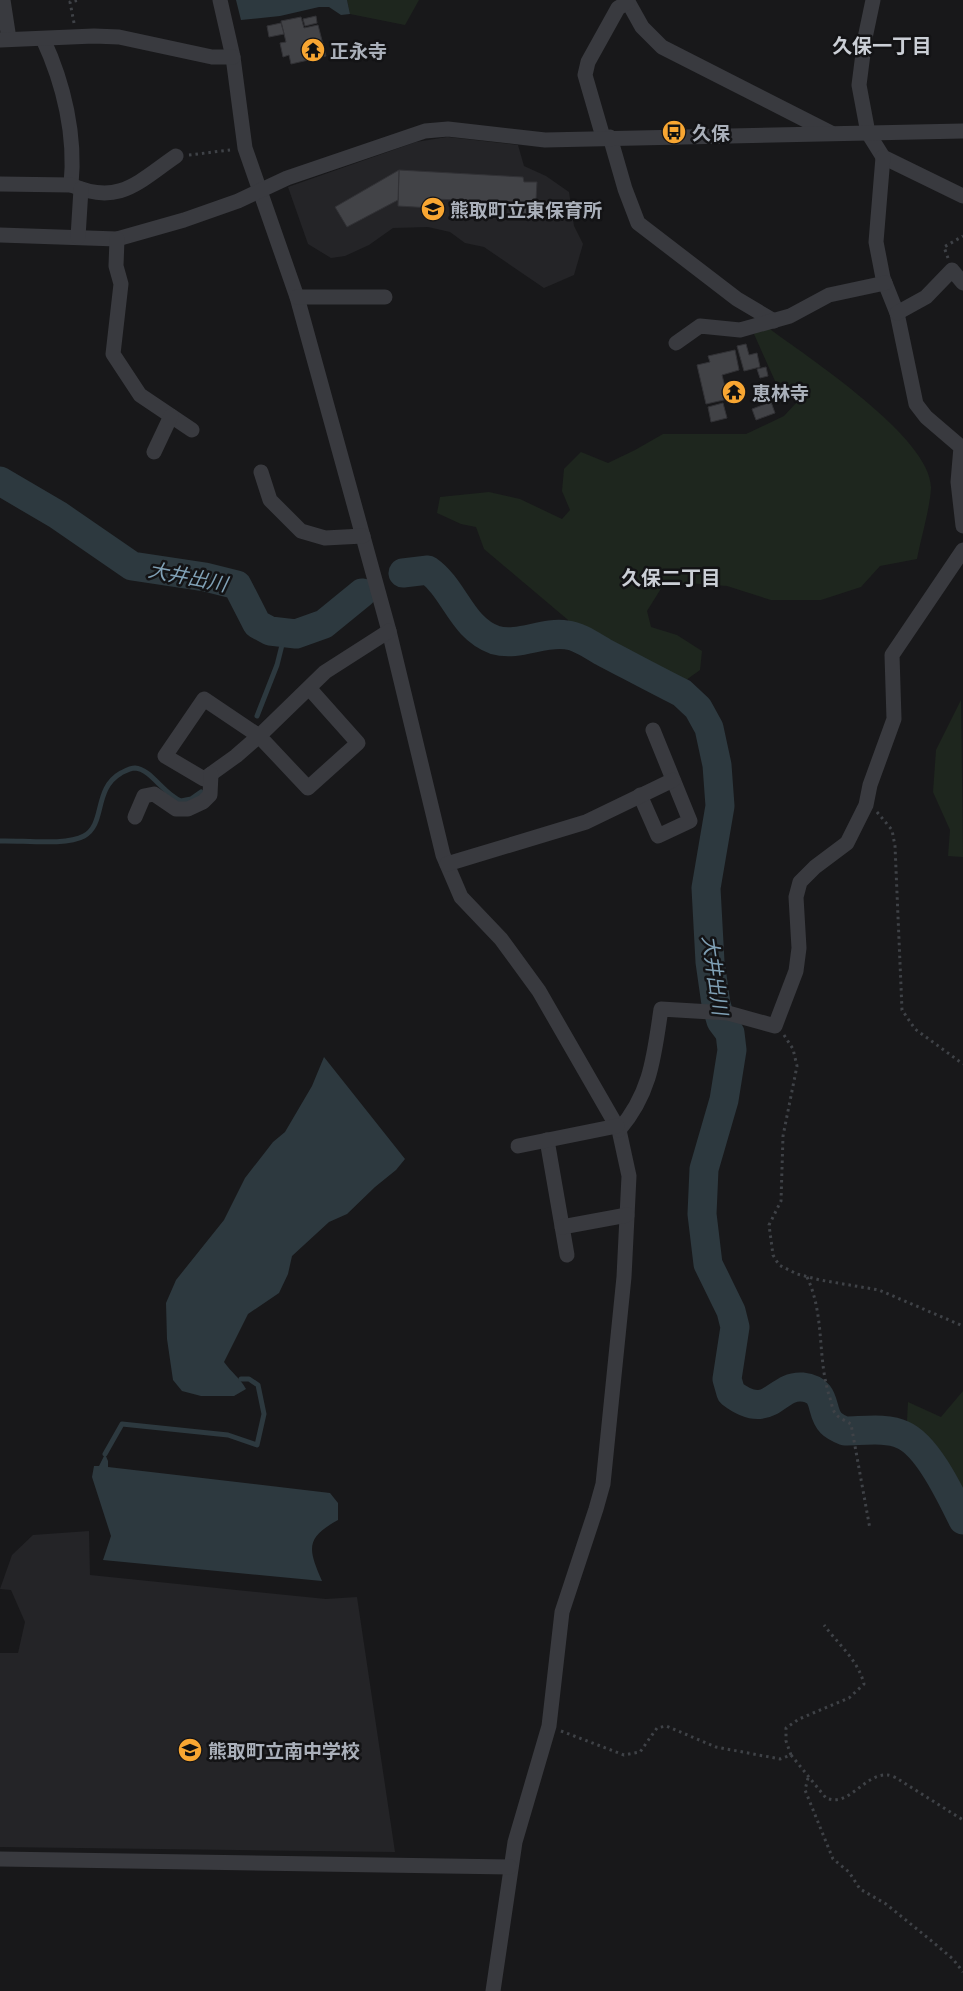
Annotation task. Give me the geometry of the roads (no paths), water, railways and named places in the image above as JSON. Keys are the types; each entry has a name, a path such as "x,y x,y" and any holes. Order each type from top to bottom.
{"street":[{"path":"3,0 4,40 119,37 212,57 233,57"},
{"path":"220,0 233,57 245,148 258,190 297,297 389,631 447,864 461,897 501,939 539,991 618,1128 629,1176 624,1277 603,1484 562,1612 549,1726 515,1842 494,1991"},
{"path":"873,0 864,38 859,85 868,134 883,157 963,196"},
{"path":"774,322 737,299 638,223 585,74 588,62 618,8 628,1 642,27 662,47 834,135"},
{"path":"43,40 61,89 73,142 78,237"},
{"path":"0,234 116,239 184,220 238,201 258,190 425,131 448,129 545,140 607,137 963,132"},
{"path":"0,184 76,187 108,193 125,191 176,156"},
{"path":"883,157 876,242 885,283 897,313 916,404 926,417 962,447 958,482 959,510 963,526"},
{"path":"116,239 116,266 121,284 113,354 140,395 192,430"},
{"path":"897,313 926,297 952,270 963,283"},
{"path":"676,343 700,326 740,330 790,316 829,295 885,283"},
{"path":"297,297 385,297"},
{"path":"154,452 171,416"},
{"path":"261,472 270,500 301,532 325,538 363,536"},
{"path":"518,1146 618,1128 633,1113 644,1093 653,1063 661,1009 728,1013 775,1026 796,971 799,948 796,897 800,882 815,867 847,843 866,805 870,785 894,719 892,655 963,550"},
{"path":"309,688 358,743 308,788 259,736 204,699 166,756 204,779 259,736 325,672 389,631"},
{"path":"640,795 658,836 690,821 653,730"},
{"path":"135,817 144,796 154,794 176,809 188,808 203,802 210,794 211,774"},
{"path":"447,864 586,822 672,780"},
{"path":"547,1140 567,1255"},
{"path":"562,1227 627,1215"},
{"path":"0,1859 510,1867"}],"waterway":[{"name":"大井出川","path":"0,481 58,515 132,566 205,577 237,585 257,624 270,631 296,634 324,624 362,593"},
{"name":"大井出川","path":"403,573 428,570 445,587 474,627 495,640 513,642 558,634 576,637 682,693 698,708 709,728 717,765 720,806 706,888 710,962 716,1004 721,1021 730,1033 732,1050 724,1100 704,1169 702,1214 708,1264 731,1311 735,1327 727,1379 731,1393 744,1401 763,1404 793,1388 811,1389 820,1397 827,1418 838,1428 845,1431 890,1431 903,1435 912,1441 930,1460 963,1520"},
{"path":"257,716 277,665 285,633"},
{"path":"0,841 55,842 84,836 91,831 95,823 106,788 112,780 131,768 141,769 181,801 191,799 201,792"},
{"path":"105,1454 122,1424 228,1435 257,1445 264,1414 258,1385 249,1379 241,1379"}],"place":[{"name":"正永寺","path":"313,50"},
{"name":"久保","path":"674,132"},
{"name":"熊取町立東保育所","path":"433,209"},
{"name":"恵林寺","path":"734,392"},
{"name":"熊取町立南中学校","path":"190,1750"}],"district":[{"name":"久保一丁目","path":"882,45"},
{"name":"久保二丁目","path":"671,577"}]}
